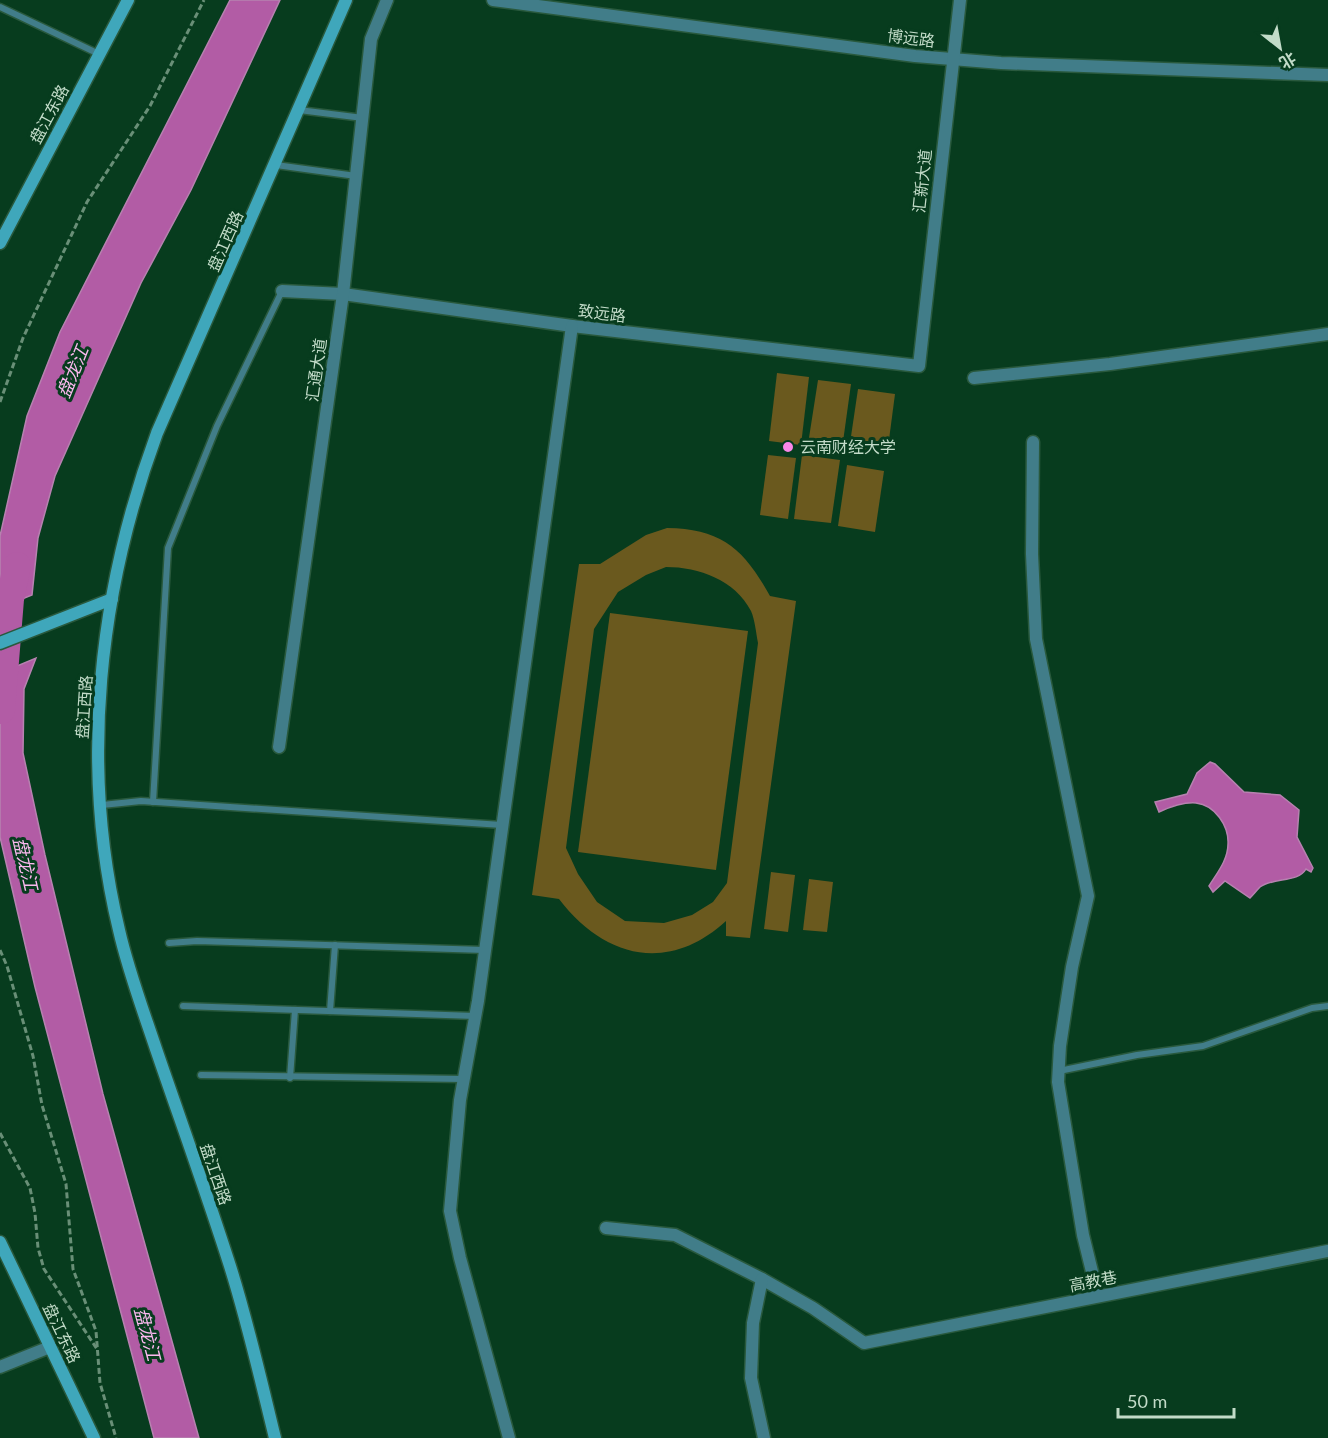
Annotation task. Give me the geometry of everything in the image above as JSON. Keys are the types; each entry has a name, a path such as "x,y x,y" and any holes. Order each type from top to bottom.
{"street":[{"name":"盘江东路","path":"0,243 128,0"},
{"name":"盘江西路","path":"275,1438 230,1267 119,930 107,869 97,767 106,638 118,557 137,487 158,433 346,0"},
{"name":"汇通大道","path":"279,747 344,294 371,39 387,0"},
{"name":"博远路","path":"493,0 952,59 1328,75"},
{"name":"汇新大道","path":"919,366 960,0"},
{"name":"致远路","path":"282,291 344,294 572,326 919,366"},
{"path":"509,1438 460,1258 450,1211 464,1079 485,950 572,326"},
{"path":"974,378 1110,363 1328,334"},
{"path":"1033,442 1032,554 1035,639 1088,896 1072,967 1058,1082 1083,1235 1098,1296"},
{"path":"0,643 112,599"},
{"path":"606,1228 675,1235 762,1278 753,1323 751,1378 764,1438"},
{"name":"盘江东路","path":"0,1242 94,1438"},
{"name":"高教巷","path":"762,1278 813,1308 864,1343 1328,1251"},
{"path":"0,1367 50,1347"}],"lane":[{"path":"0,7 99,54"},
{"path":"299,110 363,118"},
{"path":"276,165 357,176"},
{"path":"153,802 168,548 217,426 282,291"},
{"path":"102,805 153,802 502,825"},
{"path":"169,943 197,941 485,950"},
{"path":"330,1011 335,945"},
{"path":"183,1006 475,1017"},
{"path":"1058,1071 1137,1055 1203,1046 1312,1008 1328,1006"},
{"path":"290,1078 295,1010"},
{"path":"201,1075 464,1079"}],"path":[{"path":"0,402 23,338 87,202 150,106 204,0"},
{"path":"0,951 7,966 33,1056 42,1105 66,1184 73,1269 96,1331 100,1383 116,1438"},
{"path":"0,1133 30,1188 38,1248 44,1269 98,1351"}],"shaded area":[{"path":"777,373 809,377 801,445 769,441"},
{"path":"818,380 851,384 842,449 808,444"},
{"path":"858,389 895,394 887,455 849,450"},
{"path":"768,455 796,458 788,519 760,515"},
{"path":"802,455 840,460 831,523 794,519"},
{"path":"847,465 884,471 875,532 838,526"},
{"path":"667,528 703,532 717,538 740,554 751,566 770,596 796,601 750,938 726,936 726,921 704,938 682,948 660,953 638,952 616,946 596,935 559,899 532,895 579,564 600,564 646,535","holes":["666,567 715,577 736,591 751,611 758,643 727,883 713,902 692,915 664,923 625,921 597,902 578,874 566,848 594,629 618,592 646,575"]},
{"path":"610,613 748,631 716,870 578,852"},
{"path":"771,872 795,875 788,932 764,929"},
{"path":"809,879 833,882 827,932 803,930"}],"water":[{"path":"230,0 280,0 191,190 141,283 55,476 38,538 32,595 0,608 0,536 27,416 60,332"},
{"path":"36,658 24,689 23,753 45,855 103,1094 199,1438 154,1438 35,987 0,837 0,673"},
{"path":"1210,762 1215,764 1244,792 1280,795 1299,810 1297,837 1313,868 1311,872 1306,869 1292,878 1266,884 1250,898 1225,881 1213,892 1209,886 1222,866 1228,850 1228,837 1223,824 1215,812 1203,805 1187,803 1159,812 1155,802 1187,794 1197,773"}],"waterway":[{"name":"盘龙江","path":"1,710 10,599 17,566"}],"place":[{"name":"云南财经大学","path":"788,447"}]}
